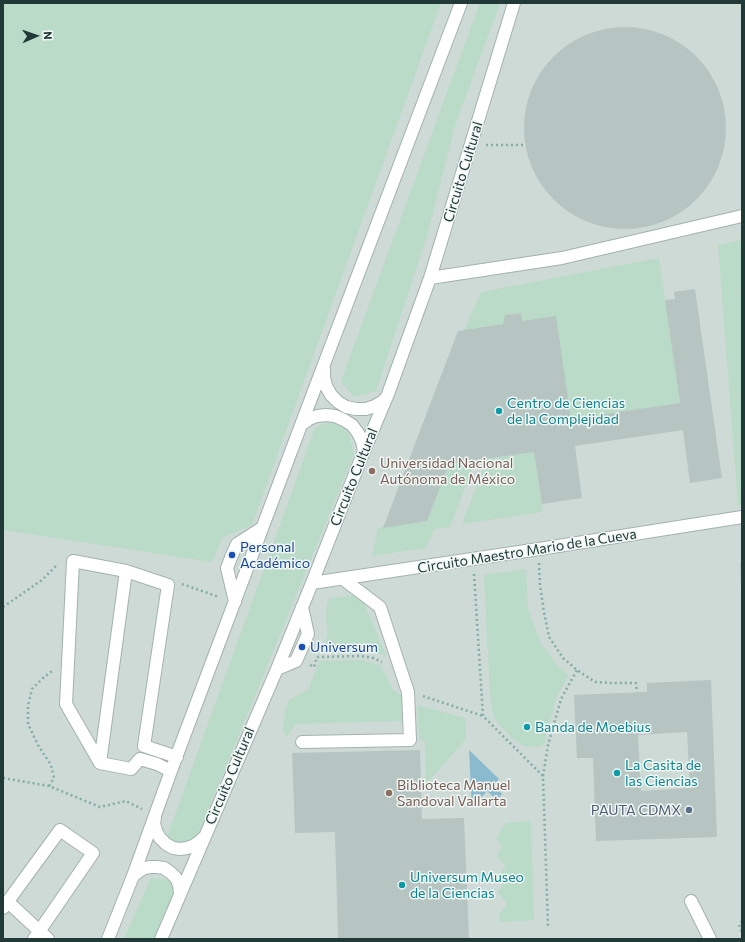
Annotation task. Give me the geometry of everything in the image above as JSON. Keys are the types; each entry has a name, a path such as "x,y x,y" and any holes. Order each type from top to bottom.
{"street":[{"path":"108,939 461,3"},
{"name":"Circuito Cultural","path":"161,939 277,669 388,394 430,278 514,3"},
{"path":"430,278 562,258 742,216"},
{"path":"327,358 324,367 326,386 331,395 346,407 366,409 383,401 388,394"},
{"path":"301,425 317,416 336,416 352,425 362,441 364,451"},
{"name":"Circuito Maestro Mario de la Cueva","path":"312,583 742,517"},
{"path":"235,602 228,568 232,555 237,544 262,528"},
{"path":"171,771 157,764 140,759 131,769 100,762 66,704 73,560 126,571 168,585 144,746 177,757"},
{"path":"100,762 126,571"},
{"path":"302,742 410,740 408,692 380,607 343,579"},
{"path":"277,669 296,661 308,634 302,607"},
{"path":"155,815 154,823 156,831 160,838 173,848 180,849 193,846 204,837"},
{"path":"60,830 92,853 41,936 5,905 60,830"},
{"path":"133,876 144,868 151,866 164,868 176,878 180,893"},
{"path":"691,901 710,939"}],"path":[{"path":"471,144 525,145"},
{"path":"539,549 540,585 549,637 563,658 595,682 636,683 636,692"},
{"path":"473,559 483,716"},
{"path":"3,607 42,580"},
{"path":"296,661 314,666 317,657 361,656 373,658 382,662 386,667"},
{"path":"548,926 543,776 548,745 561,699 577,670"},
{"path":"408,692 483,716 543,776"},
{"path":"3,778 49,786 100,806 126,801 155,815"},
{"path":"742,921 740,925 742,933"}],"shaded area":[{"name":"Universidad Nacional Autónoma de México","path":"3,3 742,3 742,939 3,939"}],"green space":[{"path":"3,3 441,3 252,525 222,538 212,562 3,530"},
{"path":"480,3 500,3 455,126 427,236 376,391 354,397 341,381"},
{"path":"742,240 742,505 738,505 718,245"},
{"path":"659,258 680,403 571,419 522,321 521,313 506,315 503,324 464,331 481,292"},
{"path":"330,421 348,431 354,454 196,840 177,843 167,837 315,428"},
{"path":"534,452 543,512 462,524 487,459"},
{"path":"476,460 450,527 434,529 426,548 372,556 378,528 427,521 449,464"},
{"path":"526,569 528,609 541,644 558,666 569,675 556,698 544,744 539,747 524,746 512,738 503,729 495,720 490,693 484,575"},
{"path":"742,588 742,939 741,939"},
{"path":"352,596 359,597 363,601 386,655 374,653 322,652 328,634 326,621 327,603 330,598"},
{"path":"360,660 381,666 393,690 402,696 403,721 296,724 286,737 283,730 285,712 289,700 309,689 319,661"},
{"path":"417,705 465,718 466,739 426,784 425,741 419,741"},
{"path":"531,821 534,920 499,922 499,915 507,904 498,892 503,883 498,876 506,866 497,856 502,847 496,839 506,823"},
{"path":"151,878 170,880 176,893 154,939 124,939"}],"water":[{"path":"469,750 499,779 494,785 502,794 497,800 487,791 472,808"}],"building":[{"path":"625,27 654,31 673,39 689,50 703,64 714,80 722,99 726,128 722,157 714,176 703,192 689,206 673,217 654,225 625,229 596,225 577,217 561,206 547,192 536,176 528,157 524,128 528,99 536,80 547,64 561,50 577,39 596,31"},
{"name":"Centro de Ciencias de la Complejidad","path":"695,289 722,478 690,483 683,430 575,446 582,498 542,504 534,452 449,464 427,521 383,528 458,331 503,324 505,315 521,313 522,321 556,316 571,419 680,403 665,300 675,299 674,292"},
{"path":"740,562 742,562 742,588 741,588"},
{"name":"La Casita de las Ciencias","path":"711,680 717,837 596,841 593,758 577,758 574,695 647,692 647,683","holes":["687,732 690,788 641,791 638,735"]},
{"name":"Universum Museo de la Ciencias","path":"420,750 422,819 464,818 469,939 338,939 335,832 295,833 292,753"}],"place":[{"name":"Centro de Ciencias de la Complejidad","path":"499,411"},
{"name":"Universidad Nacional Autónoma de México","path":"372,471"},
{"name":"Personal Académico","path":"232,555"},
{"name":"Universum","path":"302,647"},
{"name":"Banda de Moebius","path":"527,727"},
{"name":"La Casita de las Ciencias","path":"617,773"},
{"name":"Biblioteca Manuel Sandoval Vallarta","path":"389,793"},
{"name":"PAUTA CDMX","path":"689,810"},
{"name":"Universum Museo de la Ciencias","path":"402,885"}]}
